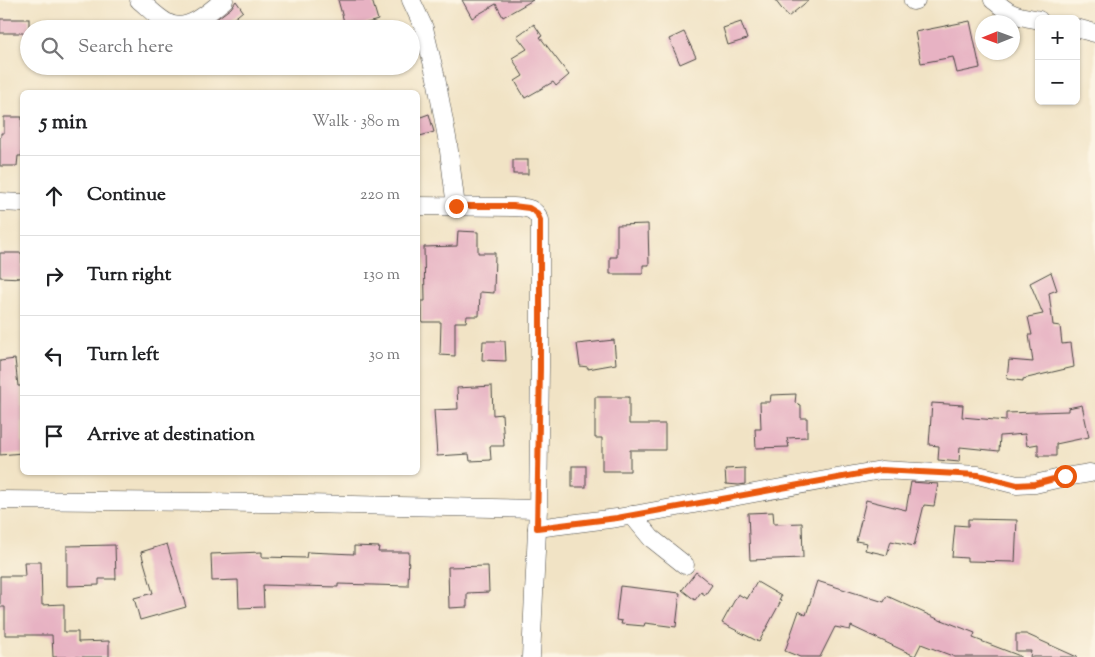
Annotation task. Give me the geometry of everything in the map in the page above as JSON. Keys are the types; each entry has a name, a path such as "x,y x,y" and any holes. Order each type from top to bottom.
{"street":[{"path":"139,0 164,20"},
{"path":"197,20 224,0"},
{"path":"411,0 424,28 436,78 448,143 456,206"},
{"path":"993,0 1015,15 1035,19"},
{"path":"1080,29 1095,32"},
{"path":"0,202 20,203"},
{"path":"420,206 513,206 529,208 537,213 540,220 538,509 531,657"},
{"path":"537,528 632,515 881,470 978,475 1017,485 1035,484 1065,476 1090,473"},
{"path":"0,500 538,509"},
{"path":"632,515 651,538 685,565"}],"building":[{"path":"338,0 372,0 378,20 344,20"},
{"path":"462,0 533,0 503,17 496,4 472,18"},
{"path":"775,0 809,0 788,17"},
{"path":"236,1 243,11 232,20 215,20 231,8"},
{"path":"0,19 29,19 20,20 20,33 0,33"},
{"path":"970,21 975,44 975,60 978,60 980,68 957,73 953,57 921,63 915,32"},
{"path":"741,22 747,39 728,45 723,28"},
{"path":"534,24 542,36 540,37 569,75 556,86 553,82 525,98 515,81 523,76 512,58 527,49 517,36"},
{"path":"684,32 696,57 680,64 669,39"},
{"path":"429,114 434,132 420,136 420,117"},
{"path":"4,117 20,117 20,156 18,156 17,166 0,166 0,137 1,133 4,133"},
{"path":"513,160 528,160 528,174 513,174"},
{"path":"648,224 649,265 643,265 643,274 610,274 610,257 617,257 617,225"},
{"path":"458,231 478,232 478,253 495,253 494,293 480,292 479,316 467,316 466,322 455,322 455,356 440,355 441,322 422,322 422,301 425,301 424,247 457,246"},
{"path":"0,253 20,253 20,278 0,277"},
{"path":"1051,272 1057,290 1049,293 1053,325 1060,326 1062,344 1071,343 1074,367 1023,379 1023,381 1007,379 1009,360 1033,362 1029,335 1032,335 1028,317 1043,314 1030,283"},
{"path":"614,340 616,364 588,369 588,367 580,366 577,344"},
{"path":"483,341 505,341 506,361 482,360"},
{"path":"15,359 18,386 20,386 20,453 0,455 0,361"},
{"path":"492,386 493,415 502,414 504,446 490,446 491,460 470,461 469,454 437,456 434,410 458,409 457,388"},
{"path":"796,394 795,403 801,405 801,418 807,418 807,437 787,438 789,447 756,448 755,429 761,429 760,402 770,402 771,395"},
{"path":"595,397 629,397 629,424 665,424 665,450 630,450 630,471 602,471 602,438 595,438"},
{"path":"932,403 963,405 962,417 1006,421 1006,413 1068,411 1068,408 1082,405 1089,437 1056,444 1056,456 1038,456 1038,444 1027,446 1025,434 1000,436 999,451 960,447 959,462 938,460 939,446 929,445"},
{"path":"572,466 586,466 586,487 572,487"},
{"path":"745,468 745,484 726,484 725,469"},
{"path":"911,482 938,484 934,506 924,505 914,546 891,541 887,555 865,550 867,543 856,541 866,500 906,510"},
{"path":"773,512 774,524 802,523 803,558 750,560 748,513"},
{"path":"968,519 1017,520 1015,562 967,561 967,558 952,557 955,525 968,526"},
{"path":"167,544 186,607 140,620 134,598 153,593 141,552"},
{"path":"115,545 116,579 99,579 99,585 67,586 67,546"},
{"path":"354,546 379,547 378,552 409,552 408,586 338,584 338,587 263,585 264,607 239,608 238,580 212,581 211,554 262,552 262,557 306,558 307,552 354,554"},
{"path":"24,562 41,562 42,605 64,604 64,632 78,632 78,642 109,641 109,657 53,657 52,635 5,635 5,607 0,607 0,576 25,576"},
{"path":"488,566 489,592 467,593 467,607 449,608 448,567"},
{"path":"696,572 712,585 705,595 701,592 695,600 682,590"},
{"path":"817,581 884,602 887,596 942,621 975,633 973,638 1020,657 955,657 921,644 915,656 851,626 850,630 835,627 820,657 800,657 785,651 799,611 806,615"},
{"path":"757,582 781,596 779,600 781,601 759,642 722,623 738,594 747,599"},
{"path":"620,586 680,593 676,627 645,623 644,626 621,624 622,621 616,620"},
{"path":"1016,634 1026,634 1077,657 1030,657 1031,651 1016,651"}],"route":[{"path":"456,206 513,206 529,208 537,213 540,220 537,528 617,518 881,470 978,475 1017,485 1035,484 1065,476"}]}
